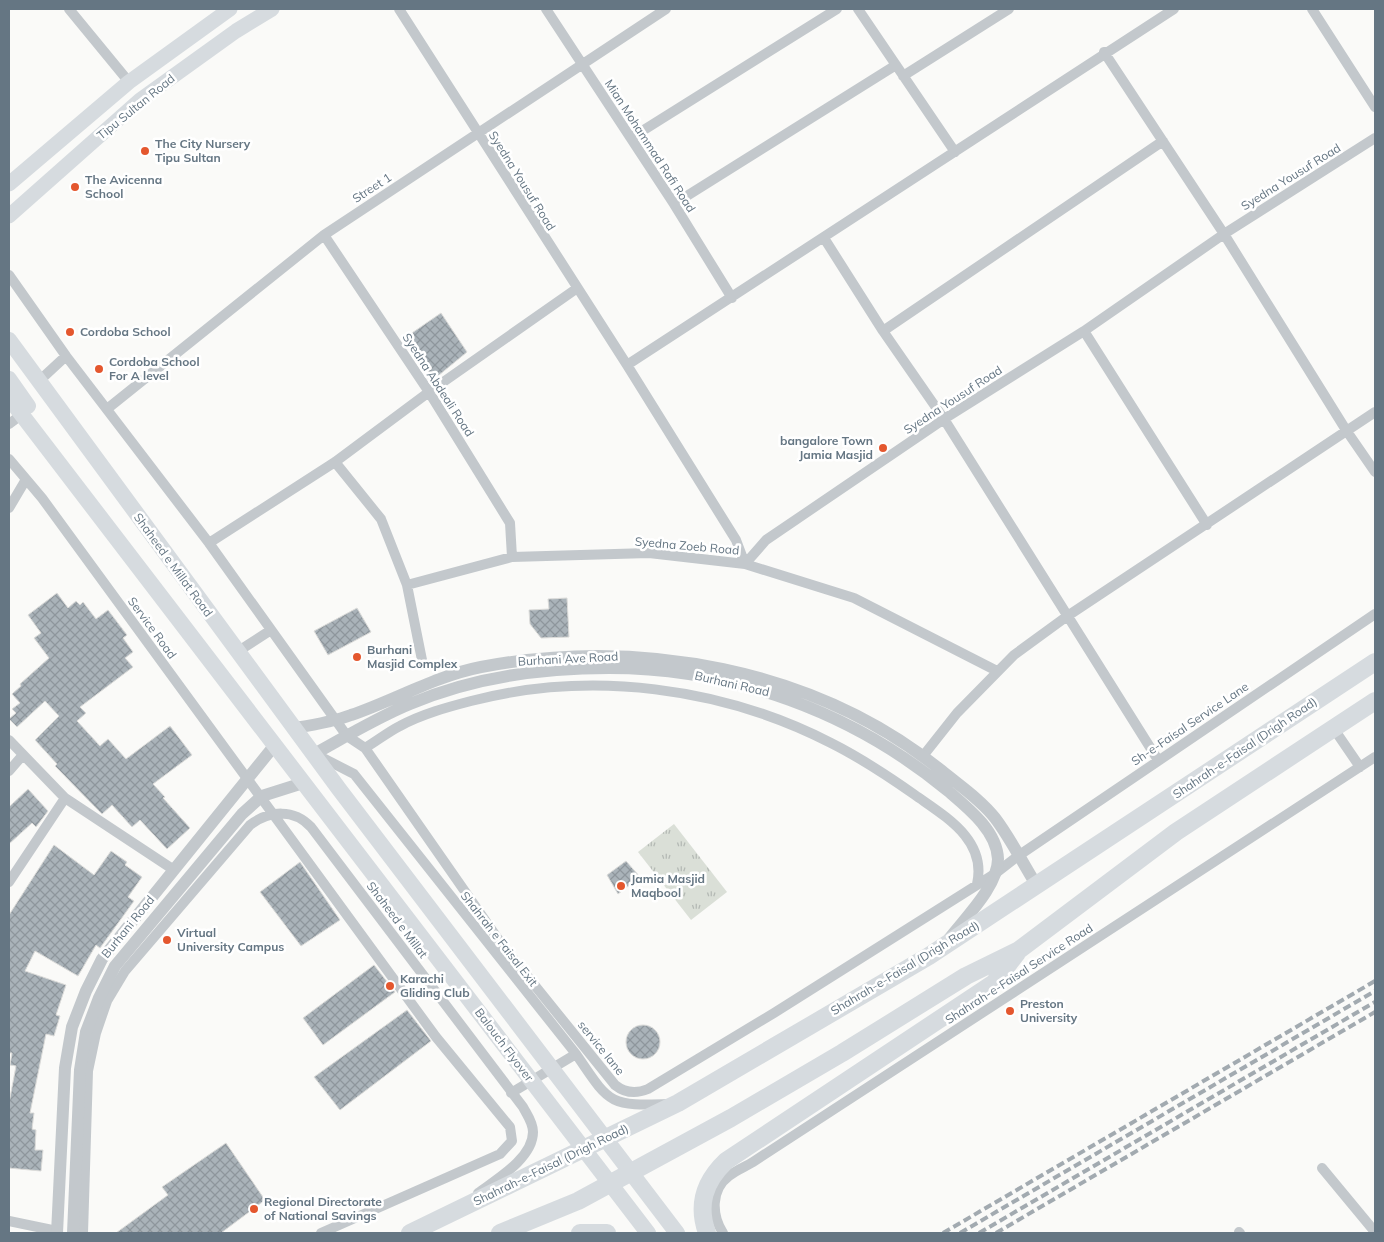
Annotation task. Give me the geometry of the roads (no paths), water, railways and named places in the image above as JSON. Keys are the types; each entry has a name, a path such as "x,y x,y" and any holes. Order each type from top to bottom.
{"highway":[{"name":"Shahrah-e-Faisal (Drigh Road)","path":"410,1233 441,1220 678,1103 942,947 1375,662"},
{"path":"500,1233 578,1201 731,1118 842,1053 966,976 1019,950 1176,832 1375,701"},
{"path":"706,1233 702,1213 703,1197 707,1184 716,1170 726,1161 994,983 1019,950"},
{"path":"580,1233 607,1233"}],"main road":[{"name":"Tipu Sultan Road","path":"9,184 129,82 230,9"},
{"name":"Tipu Sultan Road","path":"9,216 140,100 236,31 272,9"},
{"name":"Shaheed e Millat Road","path":"9,340 339,789"},
{"path":"9,353 91,480 212,656 215,670"},
{"path":"9,379 226,650 240,656"},
{"path":"9,398 15,420 274,746"},
{"name":"Balouch Flyover","path":"274,746 648,1233"},
{"name":"Balouch Flyover","path":"339,789 677,1233"}],"street":[{"path":"69,9 129,82"},
{"name":"Syedna Yousuf Road","path":"399,9 576,289 627,365 736,540 745,564 766,540 944,419 1084,331 1224,234 1375,138"},
{"name":"Mian Mohammad Rafi Road","path":"546,9 580,64 674,204 732,298"},
{"name":"Street 1","path":"107,409 324,235 580,64 666,9"},
{"path":"631,138 837,9"},
{"path":"858,9 955,152"},
{"path":"903,76 1009,9"},
{"path":"627,365 824,238 1104,52 1174,9"},
{"path":"1312,9 1375,106"},
{"path":"1104,52 1224,234 1346,430 1375,472"},
{"path":"674,204 896,65"},
{"path":"883,331 1162,141"},
{"name":"Syedna Abdeali Road","path":"324,235 429,392 510,523 512,557"},
{"path":"824,238 883,331 944,419 1066,617 1158,760"},
{"name":"service lane","path":"9,275 66,356 210,543 347,736 365,748 503,946 615,1085 626,1092 634,1093 648,1089 774,1013 977,884 996,874"},
{"path":"210,543 334,462 429,392 576,289"},
{"path":"1084,331 1207,525"},
{"path":"39,381 66,356"},
{"path":"1037,886 994,817 923,756 957,713 1014,655 1066,617 1375,412"},
{"name":"Service Road","path":"9,459 25,481 42,498 247,780 274,813"},
{"path":"334,462 381,519 407,585 423,665"},
{"path":"9,508 25,481"},
{"name":"Syedna Zoeb Road","path":"407,585 512,557 649,553 745,564 854,598 997,671"},
{"name":"Sh-e-Faisal Service Lane","path":"996,874 1018,856 1375,614"},
{"path":"240,656 271,630"},
{"name":"Burhani Ave Road","path":"294,728 337,720 428,682 478,667 565,657 652,658 722,669 791,688 849,712 923,756"},
{"name":"Burhani Road","path":"314,754 407,704 456,688 515,676 608,668 658,670 720,680 788,698 841,721 919,767 957,799 984,826 997,853 996,874"},
{"path":"365,748 400,726 425,715 486,697 516,691 567,686 607,686 650,688 717,700 773,718 830,743 881,772 922,800 957,828 973,845 979,863 977,884"},
{"path":"1334,729 1360,767"},
{"path":"9,740 22,756 65,798 174,870"},
{"name":"Burhani Road","path":"57,1232 65,1068 72,1027 86,991 102,959 274,746"},
{"name":"Shahrah e Faisal Exit","path":"314,754 354,774 576,1054 604,1094 616,1102 632,1105 678,1103"},
{"path":"9,771 22,756"},
{"name":"Shahrah-e-Faisal Service Road","path":"723,1233 714,1216 714,1207 718,1192 728,1176 753,1162 1375,757"},
{"name":"Burhani Road","path":"72,1233 80,1070 86,1032 99,998 115,966 242,814 262,796 302,783"},
{"path":"9,882 65,798"},
{"path":"83,1233 88,1071 96,1034 107,1001 124,971 250,825 274,813 436,1037 510,1127 512,1134 510,1146 500,1154 321,1233"},
{"name":"Shaheed e Millat","path":"274,813 298,816 311,827 523,1107 532,1122 533,1133 530,1146 524,1156 498,1178 441,1220"},
{"path":"942,947 989,887 996,874"},
{"path":"511,1093 576,1054"},
{"path":"1322,1168 1375,1232"},
{"path":"9,1221 57,1232"}],"railway":[{"path":"943,1233 1375,981"},
{"path":"960,1233 1375,991"},
{"path":"979,1233 1375,1002"},
{"path":"996,1233 1375,1012"}],"place":[{"name":"The City Nursery Tipu Sultan","path":"145,151"},
{"name":"The Avicenna School","path":"75,187"},
{"name":"Cordoba School","path":"70,332"},
{"name":"Cordoba School For A level","path":"99,369"},
{"name":"bangalore Town Jamia Masjid","path":"883,448"},
{"name":"Burhani Masjid Complex","path":"357,657"},
{"name":"Jamia Masjid Maqbool","path":"621,886"},
{"name":"Virtual University Campus","path":"167,940"},
{"name":"Karachi Gliding Club","path":"390,986"},
{"name":"Preston University","path":"1010,1011"},
{"name":"Regional Directorate of National Savings","path":"254,1209"}]}
